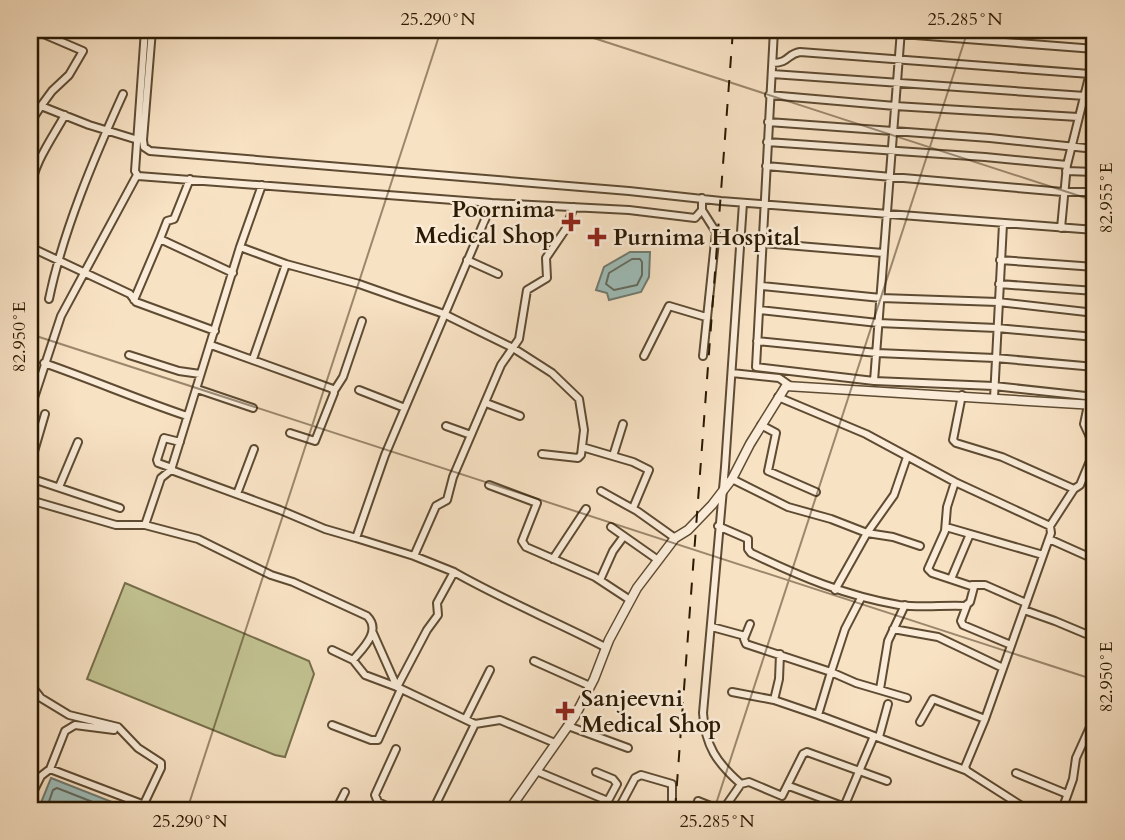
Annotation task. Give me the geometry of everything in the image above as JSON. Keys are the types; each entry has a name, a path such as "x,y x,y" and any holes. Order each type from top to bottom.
{"street":[{"path":"30,124 52,91 69,75 83,51 34,30"},
{"path":"145,30 140,140 150,151 764,205 1095,230"},
{"path":"32,404 61,316 137,175 152,30"},
{"path":"775,30 769,95 755,367 874,381 994,386 1095,397"},
{"path":"850,30 901,32 1095,51 1071,146 1060,228"},
{"path":"874,381 901,32"},
{"path":"773,63 784,62 800,52 1090,74"},
{"path":"772,74 1085,96"},
{"path":"49,299 57,260 106,130 123,94"},
{"path":"769,95 1079,117"},
{"path":"41,106 140,140"},
{"path":"30,192 38,163 65,115"},
{"path":"768,122 1095,149"},
{"path":"767,142 892,150 1095,172"},
{"path":"766,166 1063,192 1095,192"},
{"path":"137,175 695,218 702,210"},
{"path":"134,300 167,221 174,219 190,179"},
{"path":"145,525 161,478 172,469 240,247 262,185"},
{"path":"702,198 702,210 716,232 704,356"},
{"path":"356,538 405,408 492,203"},
{"path":"741,784 727,774 716,758 704,724 743,203"},
{"path":"414,556 436,506 447,500 453,477 501,365 519,339 527,290 547,278 545,258 565,230 574,207"},
{"path":"994,398 1003,224"},
{"path":"160,239 233,273"},
{"path":"762,243 883,253"},
{"path":"30,247 130,294 134,300 215,331"},
{"path":"240,247 444,314 513,348 552,373 579,399 584,425 582,447 578,458 542,454"},
{"path":"467,260 498,274"},
{"path":"1000,260 1095,267"},
{"path":"253,359 286,264"},
{"path":"999,284 1095,291"},
{"path":"761,286 881,298 998,302 1095,313"},
{"path":"645,356 669,306 706,317"},
{"path":"759,310 878,323 997,328 1095,337"},
{"path":"290,433 315,441 362,321"},
{"path":"757,341 877,353 995,358 1095,367"},
{"path":"211,345 334,391"},
{"path":"129,355 179,371 200,374"},
{"path":"44,363 187,416"},
{"path":"732,373 779,378 789,384 1092,405 1084,425 1095,449 1080,485 1074,489 1050,526 1025,607 965,770"},
{"path":"30,379 39,381"},
{"path":"509,810 568,726 590,686 605,647 631,600 675,538 688,530 732,479 761,425 789,384"},
{"path":"197,389 253,408"},
{"path":"359,390 405,408"},
{"path":"962,395 954,442 1002,457 1074,489"},
{"path":"778,397 866,434 956,482 1050,526"},
{"path":"486,403 520,416"},
{"path":"30,465 45,414"},
{"path":"613,456 623,424"},
{"path":"761,425 776,433 768,471 816,492"},
{"path":"446,426 471,435"},
{"path":"180,442 166,438 157,462 325,529 414,556 454,572 504,600 557,622 605,647"},
{"path":"59,486 78,442"},
{"path":"582,447 649,470 633,508"},
{"path":"237,494 254,449"},
{"path":"835,590 867,533 894,495 907,457"},
{"path":"30,478 120,508"},
{"path":"732,479 788,507 867,533 894,537 920,546"},
{"path":"956,482 947,507 946,527 928,569 932,573 972,585 985,585 1025,607 1089,634 1095,645"},
{"path":"489,485 537,503 522,541 526,547 600,580 631,600"},
{"path":"601,491 633,508 675,538"},
{"path":"30,500 116,525 145,525 198,539 275,577 332,598 370,618 373,633 399,688"},
{"path":"553,559 586,509"},
{"path":"718,526 748,538 748,549 751,553 835,590 861,598 905,605 967,606"},
{"path":"611,527 658,560"},
{"path":"946,527 1043,555"},
{"path":"951,579 970,534"},
{"path":"600,580 612,551 624,536"},
{"path":"1048,539 1087,556 1095,554"},
{"path":"332,725 371,740 379,740 399,688 427,630 438,615 437,603 454,572"},
{"path":"972,585 975,591 961,621 963,625 1011,645"},
{"path":"818,715 845,629 861,598"},
{"path":"880,689 888,641 905,605"},
{"path":"750,624 744,639 747,643 856,683 907,698"},
{"path":"1089,634 1095,625"},
{"path":"712,627 745,636"},
{"path":"893,629 938,637 1003,668"},
{"path":"353,660 373,633"},
{"path":"332,650 353,660 362,673 475,724 500,720 555,743"},
{"path":"774,700 779,679 780,654"},
{"path":"534,661 590,686"},
{"path":"466,718 490,670"},
{"path":"30,684 41,698 68,715 102,722 121,730 138,748 161,762 152,790 142,807 50,769"},
{"path":"732,692 774,700 965,770 1028,810"},
{"path":"920,722 933,699 985,719"},
{"path":"844,807 877,736 888,704"},
{"path":"1062,810 1076,758 1095,716"},
{"path":"433,810 475,724"},
{"path":"30,798 41,776 50,769 69,726 121,730"},
{"path":"568,726 628,748"},
{"path":"395,810 380,807 376,799 377,790 397,749"},
{"path":"696,810 698,801 718,809 725,807 741,784 749,782 780,796 785,794 805,752 887,781"},
{"path":"536,771 608,801"},
{"path":"596,772 613,779 617,784 603,810"},
{"path":"1016,773 1068,794"},
{"path":"618,810 635,778 641,775 672,784 672,810"},
{"path":"789,786 853,810"},
{"path":"336,810 345,792"}],"green space":[{"path":"125,583 309,661 314,674 285,757 87,679"}],"water":[{"path":"630,252 650,252 649,277 641,292 609,300 607,293 596,290 604,267"},
{"path":"51,778 130,809 38,810"}],"railway":[{"path":"675,810 733,30"}],"place":[{"name":"Poornima Medical Shop","path":"571,222"},
{"name":"Purnima Hospital","path":"597,237"},
{"name":"Sanjeevni Medical Shop","path":"565,711"}]}
